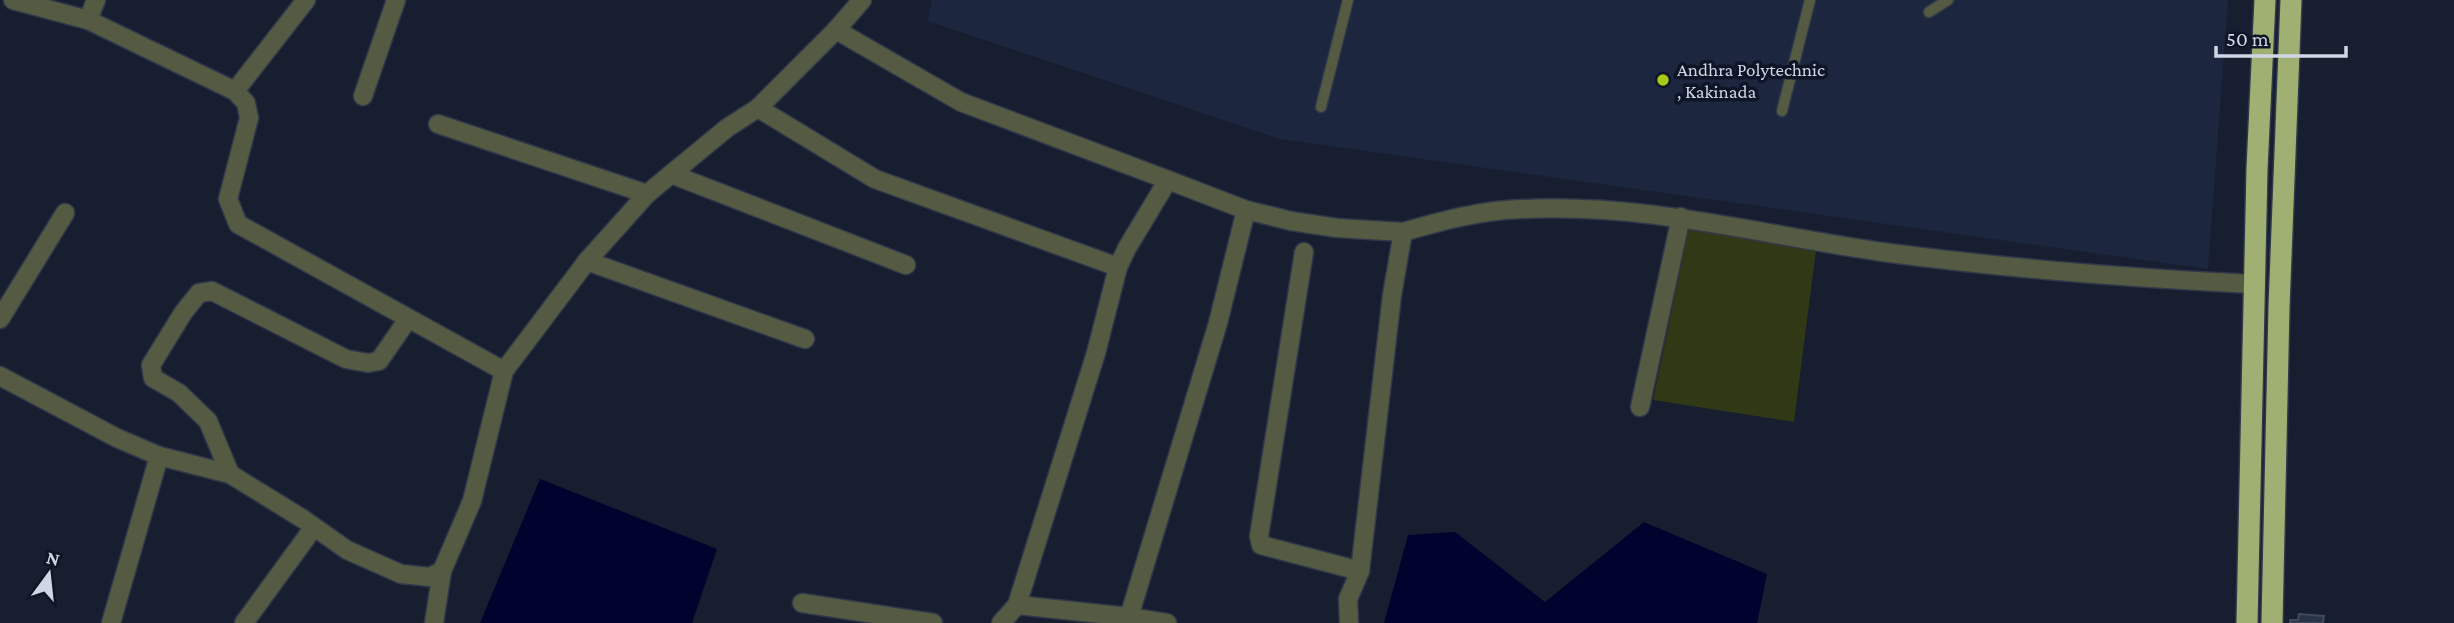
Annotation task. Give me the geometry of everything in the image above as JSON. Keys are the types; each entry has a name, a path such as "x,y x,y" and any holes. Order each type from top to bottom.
{"highway":[{"path":"2247,623 2257,169 2265,0"},
{"path":"2272,623 2279,307 2291,0"}],"street":[{"path":"13,0 88,20 235,91 246,103 249,118 228,199 238,224 504,371"},
{"path":"88,20 96,0"},
{"path":"235,91 306,0"},
{"path":"434,623 442,571 472,501 504,371 587,261 647,194 727,128 758,108 862,0"},
{"path":"363,96 392,2"},
{"path":"836,30 961,102 1245,210 1291,221 1337,228 1403,232 1453,218 1521,209 1629,210 1889,252 2122,277 2254,284"},
{"path":"758,108 875,179 1118,267"},
{"path":"438,124 647,194"},
{"path":"671,174 906,265"},
{"path":"1001,623 1017,605 1096,352 1118,267 1168,180"},
{"path":"1129,617 1218,323 1245,210"},
{"path":"0,318 65,214"},
{"path":"1640,407 1681,217"},
{"path":"1349,623 1348,599 1360,571 1392,295 1403,232"},
{"path":"1304,252 1259,536 1261,545 1269,548 1360,571"},
{"path":"587,261 805,340"},
{"path":"230,474 208,421 178,393 153,378 151,365 183,313 199,293 204,290 212,291 346,359 368,363 379,362 408,319"},
{"path":"0,376 117,438 159,456 230,474 347,550 401,574 430,577 442,571"},
{"path":"111,623 159,456"},
{"path":"244,623 314,527"},
{"path":"803,603 933,623"},
{"path":"1017,605 1167,623"}],"lane":[{"path":"1321,107 1348,0"},
{"path":"1782,111 1810,0"},
{"path":"1929,12 1948,0"}],"shaded area":[{"name":"Andhra Polytechnic , Kakinada","path":"932,0 2228,0 2208,269 1280,139 928,21"},
{"path":"540,479 717,549 692,623 480,623"},
{"path":"1644,522 1767,574 1757,623 1384,623 1408,535 1455,532 1545,602"}],"green space":[{"path":"1689,228 1816,250 1794,422 1653,400"}],"building":[{"path":"2299,614 2324,616 2323,623 2290,623 2290,620 2298,620"}],"place":[{"name":"Andhra Polytechnic , Kakinada","path":"1663,80"}]}
